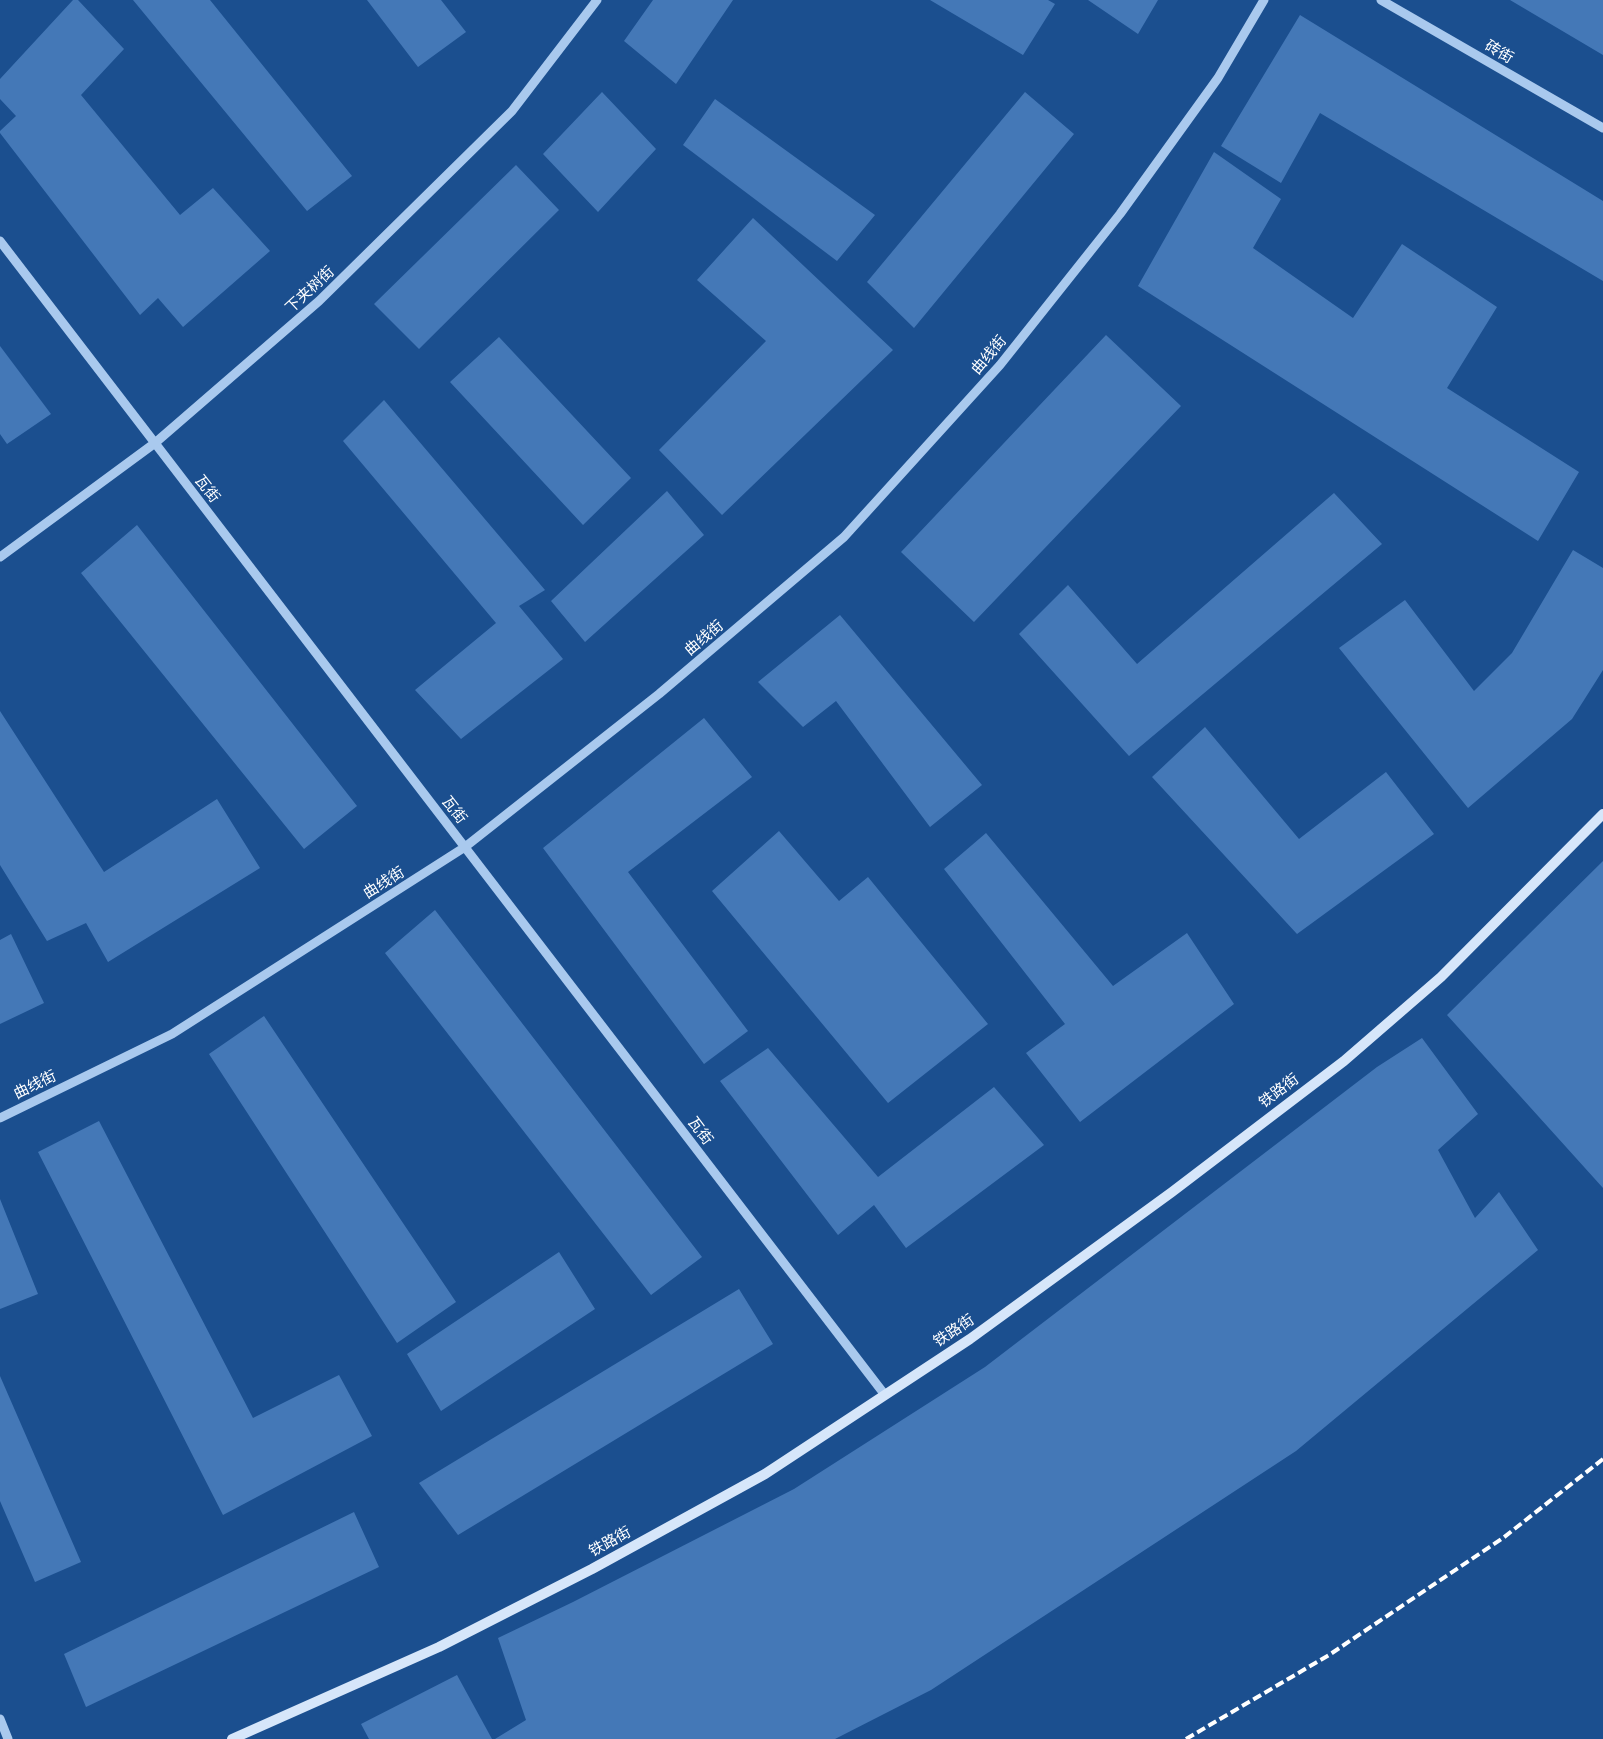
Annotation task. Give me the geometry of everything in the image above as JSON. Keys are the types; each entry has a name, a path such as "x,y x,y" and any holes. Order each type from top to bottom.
{"main road":[{"name":"铁路街","path":"232,1739 438,1647 592,1569 765,1474 970,1340 1172,1192 1344,1062 1442,977 1603,814"}],"street":[{"name":"下夹树街","path":"0,556 155,444 319,301 512,111 597,0"},
{"name":"曲线街","path":"0,1118 172,1034 465,847 659,694 844,538 1000,365 1120,214 1218,78 1264,0"},
{"name":"砖街","path":"1381,0 1603,128"},
{"name":"瓦街","path":"0,241 885,1395"},
{"path":"0,1719 8,1739"}],"building":[{"path":"73,0 78,0 124,49 81,95 180,215 213,188 270,251 183,327 158,298 140,315 0,133 16,116 0,99 0,79"},
{"path":"133,0 210,0 352,176 307,211"},
{"path":"367,0 441,0 466,32 418,67"},
{"path":"653,0 733,0 676,84 624,41"},
{"path":"930,0 1048,0 1055,4 1023,55"},
{"path":"1088,0 1158,0 1138,34"},
{"path":"1510,0 1603,0 1603,55"},
{"path":"1300,15 1603,201 1603,281 1320,113 1281,183 1221,146"},
{"path":"602,92 656,149 598,212 543,154"},
{"path":"1025,92 1074,134 914,328 867,282"},
{"path":"715,99 875,215 837,261 683,145"},
{"path":"1214,152 1281,199 1253,248 1353,318 1402,244 1497,307 1447,388 1579,472 1538,541 1138,286"},
{"path":"516,165 559,210 419,349 374,304"},
{"path":"753,218 893,350 722,515 659,450 766,341 697,280"},
{"path":"1106,335 1181,406 974,622 901,552"},
{"path":"499,337 631,478 583,525 450,382"},
{"path":"0,346 51,414 7,444 0,434"},
{"path":"384,400 545,590 519,606 563,659 461,739 415,690 496,623 343,441"},
{"path":"667,491 704,535 585,642 551,601"},
{"path":"1334,493 1382,544 1129,756 1019,634 1068,585 1137,664"},
{"path":"137,525 357,806 304,849 81,573"},
{"path":"1573,550 1603,568 1603,670 1572,719 1468,808 1339,648 1405,600 1474,691 1512,653"},
{"path":"840,615 982,785 930,827 836,701 803,727 758,682"},
{"path":"0,711 104,872 217,799 260,868 108,962 86,923 47,941 0,865"},
{"path":"704,718 752,777 628,872 748,1031 704,1064 543,848"},
{"path":"1205,727 1299,839 1386,772 1434,834 1297,934 1152,777"},
{"path":"779,831 839,901 868,877 988,1024 888,1103 712,891"},
{"path":"986,833 1113,986 1187,933 1234,1004 1080,1122 1026,1053 1065,1024 944,869"},
{"path":"1603,861 1603,1188 1447,1015"},
{"path":"435,910 702,1257 651,1295 385,953"},
{"path":"11,934 44,1003 0,1024 0,940"},
{"path":"264,1016 456,1302 397,1343 209,1054"},
{"path":"1422,1038 1478,1114 1438,1150 1475,1218 1499,1192 1538,1250 1296,1451 931,1690 835,1739 495,1739 526,1720 498,1638 573,1602 794,1489 985,1367 1377,1067"},
{"path":"768,1048 878,1177 994,1087 1044,1145 906,1248 874,1205 838,1235 720,1081"},
{"path":"99,1121 253,1418 339,1375 372,1436 223,1515 38,1152"},
{"path":"0,1199 38,1294 0,1309"},
{"path":"559,1252 595,1309 441,1411 407,1354"},
{"path":"739,1289 773,1344 458,1535 419,1483"},
{"path":"0,1376 81,1562 35,1582 0,1501"},
{"path":"354,1512 379,1567 86,1707 64,1654"},
{"path":"457,1675 492,1739 369,1739 361,1724"}],"railway":[{"path":"1186,1739 1329,1655 1503,1538 1603,1459"}]}
